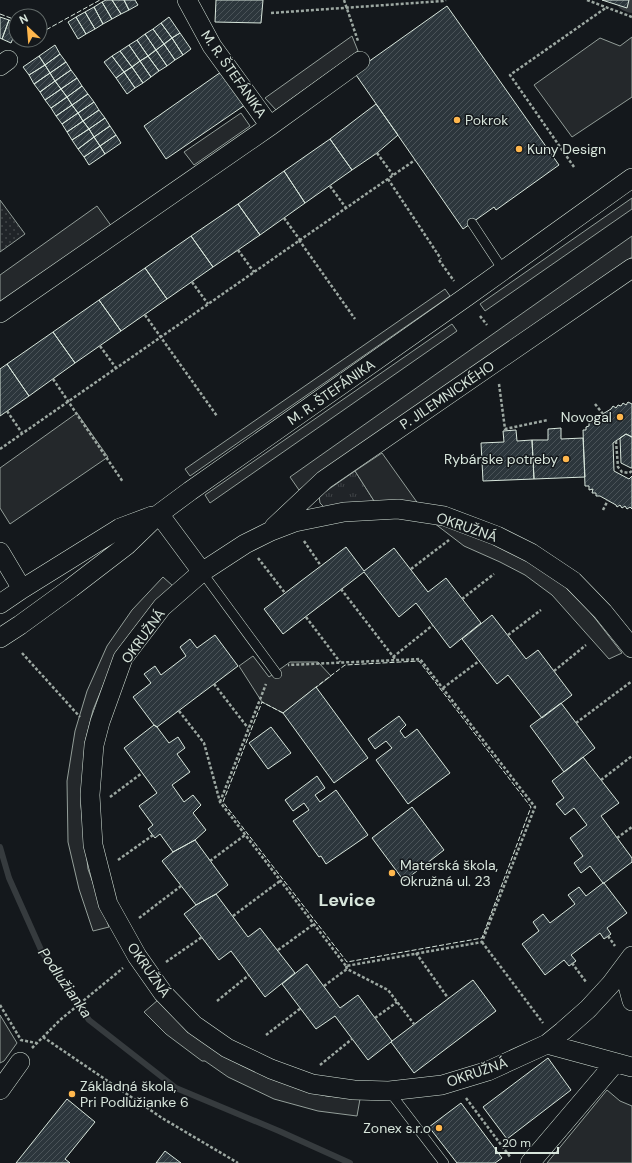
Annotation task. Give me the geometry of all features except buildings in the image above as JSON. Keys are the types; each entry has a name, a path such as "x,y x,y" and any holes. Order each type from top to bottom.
{"street":[{"name":"M. R. ŠTEFÁNIKA","path":"187,0 212,46 270,126"},
{"name":"M. R. ŠTEFÁNIKA","path":"0,313 362,63"},
{"name":"M. R. ŠTEFÁNIKA","path":"0,638 71,588 127,545 159,514 632,178"},
{"name":"P. JILEMNICKÉHO","path":"269,532 324,480 632,268"},
{"name":"OKRUŽNÁ","path":"632,648 603,612 573,581 531,553 498,536 444,516 398,509 344,512 295,522 269,532 245,544 202,572 162,607 123,658 100,722 94,745 90,794 93,845 108,904 137,956 163,993 194,1025 228,1048 271,1069 312,1084 354,1090 389,1091 442,1085 488,1071 547,1036 563,1031 588,1009 611,984 632,957"},
{"name":"M. R. ŠTEFÁNIKA","path":"0,604 120,528 159,514"},
{"path":"159,514 202,572"},
{"path":"0,552 22,589"},
{"path":"22,589 46,590 71,588"},
{"path":"0,631 22,589"},
{"name":"OKRUŽNÁ","path":"632,957 628,986 632,1001"},
{"path":"530,1163 624,1065 547,1036"},
{"path":"0,1090 20,1062"}],"lane":[{"path":"472,223 503,270"},
{"path":"202,572 277,674"},
{"path":"389,1091 444,1163"}],"path":[{"path":"344,0 361,51 362,63"},
{"path":"271,13 446,0"},
{"path":"587,0 632,17"},
{"path":"574,167 510,75 607,7"},
{"path":"377,153 393,175"},
{"path":"0,449 415,160"},
{"path":"388,179 456,283"},
{"path":"330,186 346,208"},
{"path":"284,218 355,319"},
{"path":"238,250 254,272"},
{"path":"192,282 208,304"},
{"path":"145,315 217,416"},
{"path":"480,316 487,325"},
{"path":"100,346 116,368"},
{"path":"496,362 505,429 548,420"},
{"path":"53,379 123,482"},
{"path":"596,404 603,414"},
{"path":"7,411 22,434"},
{"path":"616,441 618,467 621,473 629,473 632,471"},
{"path":"602,510 608,500"},
{"path":"304,540 321,566"},
{"path":"411,569 449,540"},
{"path":"255,555 285,593"},
{"path":"462,599 494,574"},
{"path":"341,589 396,660"},
{"path":"508,635 541,610"},
{"path":"306,617 341,663"},
{"path":"393,657 433,625"},
{"path":"554,671 586,645"},
{"path":"22,653 82,719 100,722"},
{"path":"220,802 267,683 288,665 420,659 535,807 482,942"},
{"path":"443,688 479,661"},
{"path":"576,723 632,681"},
{"path":"214,684 249,728"},
{"path":"179,711 204,743 220,802 244,835 346,967 388,990 414,1024"},
{"path":"601,780 632,756"},
{"path":"108,799 142,773"},
{"path":"617,838 632,827"},
{"path":"115,862 153,835"},
{"path":"210,860 244,835"},
{"path":"233,916 280,881"},
{"path":"136,919 181,886"},
{"path":"278,950 314,924"},
{"path":"161,966 202,937"},
{"path":"324,986 346,967 482,942"},
{"path":"482,942 547,1036"},
{"path":"416,953 448,998"},
{"path":"20,1062 36,1043 60,1020 137,956"},
{"path":"572,963 586,982"},
{"path":"217,1001 249,975"},
{"path":"375,1018 398,1002"},
{"path":"0,1005 21,1040 36,1043"},
{"path":"266,1035 301,1008"},
{"path":"43,1037 162,1118 238,1163"},
{"path":"316,1068 352,1039"},
{"path":"456,1081 464,1095 515,1163"}],"green space":[{"path":"0,200 25,234 0,252"},
{"path":"355,471 376,504 326,509 320,503 319,496"}],"shaded area":[{"path":"352,36 358,51 276,110 265,98"},
{"path":"632,37 632,97 572,137 534,85 600,38 620,46"},
{"path":"241,113 250,126 194,165 184,152"},
{"path":"632,198 632,209 485,311 480,304"},
{"path":"97,206 112,227 0,306 0,275"},
{"path":"632,236 632,257 299,490 290,477"},
{"path":"445,289 450,296 190,476 185,469"},
{"path":"452,324 457,331 210,503 205,495"},
{"path":"77,413 108,457 10,524 0,508 0,468"},
{"path":"382,453 419,505 376,504 355,471"},
{"path":"434,523 466,530 528,559 557,579 587,608 622,653 609,659 552,595 525,575 464,546"},
{"path":"163,577 173,586 112,664 93,710 85,742 81,806 88,869 109,927 93,931 79,889 68,842 67,781 75,731 87,691 107,646 132,610"},
{"path":"253,656 269,677 290,662 318,662 331,676 283,713 262,702 239,666"},
{"path":"158,1000 200,1039 241,1065 291,1086 326,1096 360,1099 357,1116 318,1111 274,1099 228,1077 205,1061 202,1061 166,1034 144,1012"},
{"path":"0,1015 17,1043 4,1061 0,1063"},
{"path":"607,1090 620,1101 632,1106 632,1163 547,1163"}],"waterway":[{"path":"627,0 632,2"},
{"name":"Podlužianka","path":"0,847 9,878 42,952 89,1020 176,1088 279,1131 350,1163"}],"fence":[{"path":"48,29 100,0"},
{"path":"0,14 8,17"},
{"path":"283,713 262,702 223,802 347,962 482,938 531,807 419,661 345,665 316,687"}],"place":[{"name":"Pokrok","path":"457,120"},
{"name":"Kuny Design","path":"519,149"},
{"name":"Novogal","path":"620,417"},
{"name":"Rybárske potreby","path":"566,459"},
{"name":"Materská škola, Okružná ul. 23","path":"392,873"},
{"name":"Základná škola, Pri Podlužianke 6","path":"72,1094"},
{"name":"Zonex s.r.o","path":"439,1128"}],"district":[{"name":"Levice","path":"347,900"}]}
